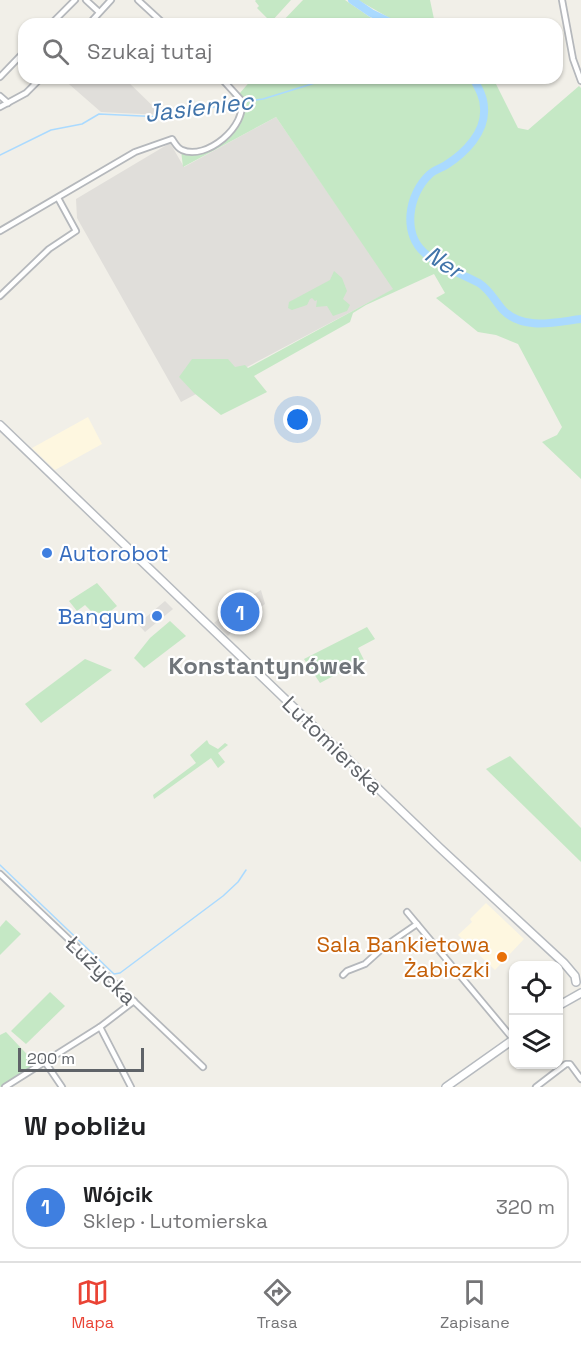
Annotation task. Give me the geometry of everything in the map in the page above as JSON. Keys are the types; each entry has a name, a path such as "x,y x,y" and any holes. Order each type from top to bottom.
{"main road":[{"name":"Lutomierska","path":"0,425 440,848 564,963 574,976 581,992"},
{"name":"Lutomierska","path":"564,963 581,974"},
{"path":"566,1001 575,989 581,974"},
{"path":"563,1003 581,992"},
{"path":"446,1087 509,1042"}],"street":[{"path":"57,18 75,0"},
{"path":"86,0 99,12"},
{"path":"94,18 111,0"},
{"path":"138,0 158,18"},
{"path":"562,0 573,59 581,81"},
{"path":"0,77 18,58"},
{"path":"0,107 26,93 35,84"},
{"path":"0,231 145,147 172,139 178,148 189,152 205,150 228,134 242,114 242,101 226,84"},
{"path":"0,96 8,103"},
{"path":"0,296 49,249 76,231 58,198"},
{"name":"Łużycka","path":"0,874 203,1067"},
{"path":"407,912 509,1034"},
{"path":"343,975 365,964 385,946 417,924"},
{"path":"5,1087 100,1027 134,1001"},
{"path":"100,1027 131,1087"},
{"path":"45,1062 62,1087"},
{"path":"536,1087 566,1064 570,1064 581,1079"},
{"path":"15,1080 20,1087"}],"shaded area":[{"path":"69,84 130,84 162,115 101,112"},
{"path":"276,117 394,289 181,402 77,218 76,199 170,143 184,167"},
{"path":"88,417 102,444 55,470 32,448"},
{"path":"261,590 265,604 241,622 228,636 214,623 230,609"},
{"name":"Bangum","path":"165,601 173,609 145,632 138,624"},
{"path":"486,903 524,939 495,970 458,935 472,922 470,919"}],"green space":[{"path":"291,0 275,18 267,18 257,8 259,6 255,1"},
{"path":"303,0 345,0 371,18 286,18"},
{"path":"358,0 430,0 434,18 390,18"},
{"path":"248,84 496,84 518,128 528,130 579,86 581,88 581,479 542,442 557,435 562,427 518,344 496,335 478,332 436,298 445,293 434,274 366,305 353,313 350,322 254,376 267,392 221,415 194,393 179,377 192,359 228,359 235,367 245,365 248,368 393,289 276,117 183,167 181,150 205,150 228,134 237,123 243,107 248,110 239,94"},
{"path":"334,271 342,278 347,291 343,299 350,305 347,311 333,316 327,306 316,307 317,300 312,298 307,305 292,310 288,308 289,302 330,280"},
{"path":"97,583 117,606 107,614 92,612 85,605 77,611 69,601"},
{"path":"170,621 186,636 144,668 134,658 150,638"},
{"path":"367,627 375,639 358,648 364,660 320,683 304,659"},
{"path":"85,659 112,670 41,723 25,704"},
{"path":"207,740 209,744 218,749 225,743 228,745 218,753 225,762 218,768 211,758 154,799 153,795 196,763 190,755"},
{"path":"510,756 581,828 581,862 486,769"},
{"path":"6,920 21,934 0,955 0,927"},
{"path":"50,992 65,1006 26,1044 11,1031"},
{"path":"6,1032 37,1065 0,1087 0,1035"}],"waterway":[{"name":"Ner","path":"352,0 381,18"},
{"name":"Jasieniec","path":"0,155 51,130 82,124 99,114 163,117 263,99 312,84"},
{"name":"Ner","path":"476,84 484,104 482,125 467,148 422,182 410,214 413,237 427,255 483,286 511,317 540,324 581,319"},
{"path":"0,865 114,974 120,973 223,896 238,882 246,870"}],"place":[{"name":"Autorobot","path":"47,553"},
{"name":"Wójcik","path":"240,612"},
{"name":"Bangum","path":"157,616"},
{"name":"Sala Bankietowa Żabiczki","path":"502,957"}],"district":[{"name":"Konstantynówek","path":"267,665"}]}
